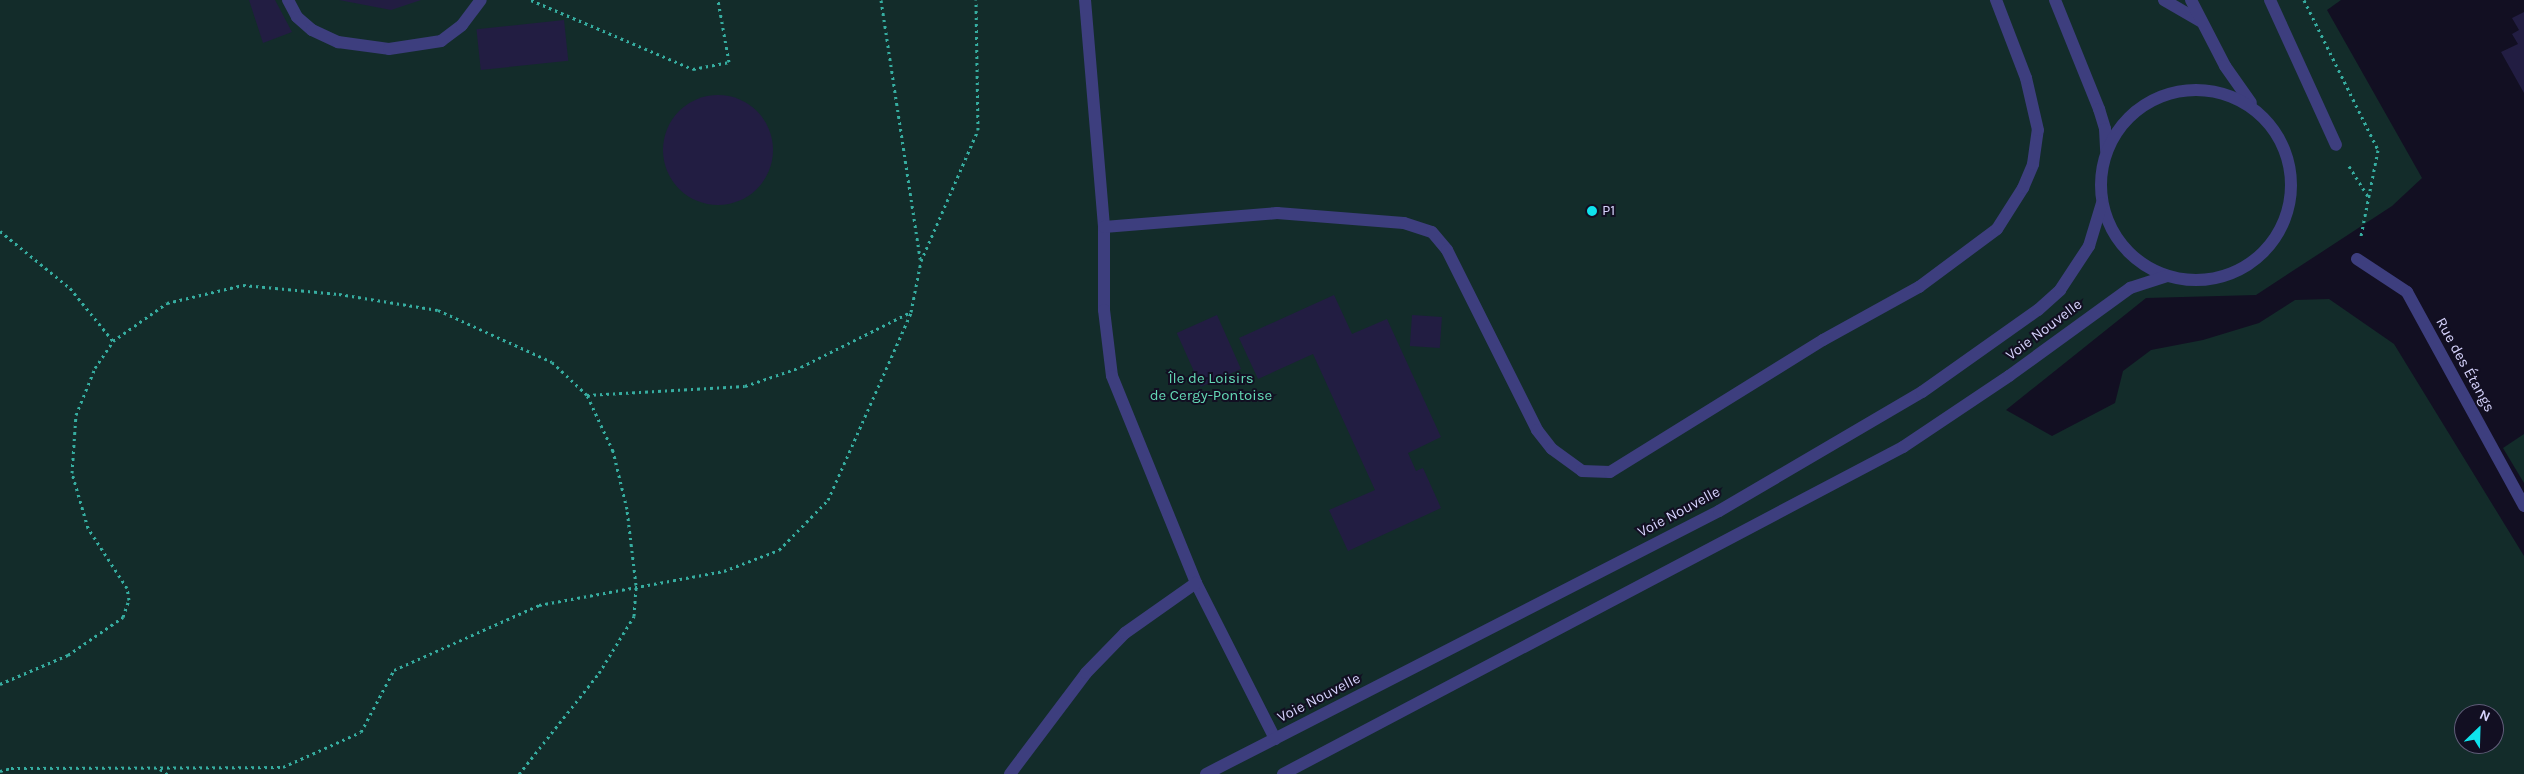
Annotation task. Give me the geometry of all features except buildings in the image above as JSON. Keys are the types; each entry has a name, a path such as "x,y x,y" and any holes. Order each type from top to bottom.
{"street":[{"path":"288,0 297,17 312,30 338,42 389,49 441,42 462,25 481,0"},
{"path":"1085,0 1104,227 1104,310 1112,376 1196,583 1275,739"},
{"path":"1104,227 1277,213 1404,223 1432,232 1447,250 1537,430 1552,449 1582,471 1610,472 1815,345 1919,287 1997,229 2012,209 2030,172 2038,130 2026,78 1996,0"},
{"path":"2164,0 2200,21"},
{"path":"2175,0 2200,21"},
{"path":"2184,0 2200,21"},
{"path":"2057,1 2105,129 2106,154 2100,186 2102,203 2112,229 2124,247 2141,263 2167,276 2212,279 2241,270 2264,252 2282,228 2291,199 2291,169 2281,140 2236,85 2200,21 2191,0"},
{"path":"2197,0 2200,21"},
{"path":"2270,0 2336,145"},
{"path":"2106,154 2128,118 2166,94 2210,91 2239,100 2260,115"},
{"name":"Voie Nouvelle","path":"1206,774 1719,511 1922,392 2038,310 2060,290 2089,246 2102,203"},
{"name":"Rue des Étangs","path":"2357,259 2407,292 2524,506"},
{"name":"Voie Nouvelle","path":"1283,774 1903,447 2009,376 2130,288 2167,276"},
{"path":"1010,774 1086,673 1118,640 1196,583"}],"path":[{"path":"531,0 693,69 729,62 718,0"},
{"path":"881,0 921,261"},
{"path":"0,771 11,768 282,767 361,732 394,670 539,604 636,585 724,571 779,550 828,500 911,312 921,261 978,130 976,0"},
{"path":"2336,145 2369,197"},
{"path":"0,231 70,288 113,341"},
{"path":"0,684 68,656 123,617 129,600 127,588 88,528 72,474 76,415 96,368 113,341 167,303 243,285 339,294 438,310 552,362 587,395 613,451 627,509 636,585 634,616 609,656 518,774"},
{"path":"587,395 745,386 801,367 911,312"},
{"path":"159,768 167,774"}],"green space":[{"name":"Île de Loisirs de Cergy-Pontoise","path":"0,0 2341,0 2327,10 2422,178 2392,206 2256,295 2146,298 2006,410 2052,436 2115,403 2123,371 2151,350 2203,340 2259,323 2295,300 2329,299 2394,344 2524,556 2524,774 0,774"},
{"path":"2524,434 2524,483 2503,448"}],"place":[{"name":"P1","path":"1592,211"}]}
